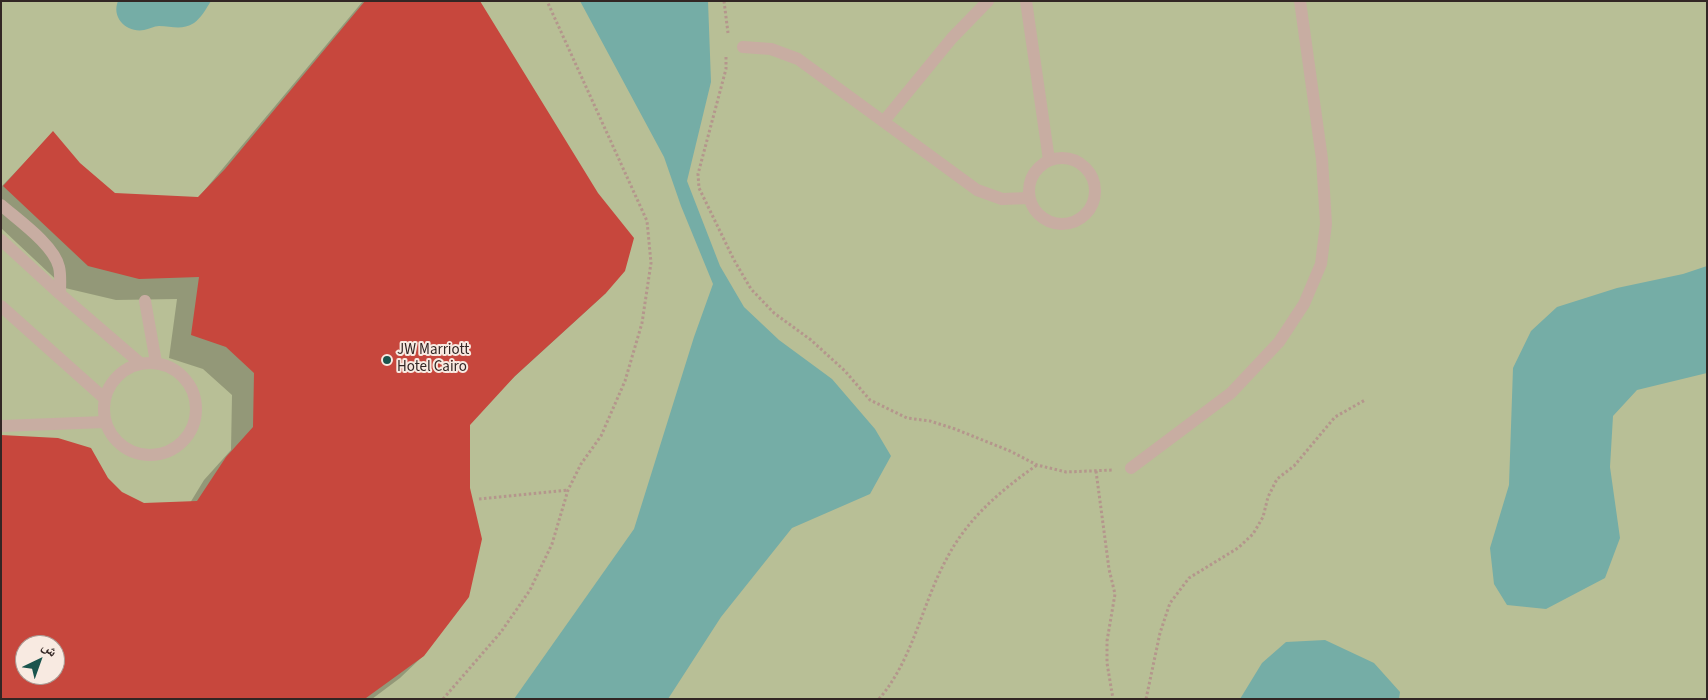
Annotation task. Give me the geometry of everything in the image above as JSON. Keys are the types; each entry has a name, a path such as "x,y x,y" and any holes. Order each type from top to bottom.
{"street":[{"path":"884,121 952,38 988,1"},
{"path":"1026,1 1049,160"},
{"path":"1131,468 1231,393 1273,349 1304,304 1321,264 1326,224 1322,159 1300,1"},
{"path":"743,47 771,49 798,59 977,190 1002,199 1029,198"},
{"path":"1061,158 1072,160 1090,174 1094,184 1094,196 1091,207 1084,216 1074,222 1052,223 1034,209 1029,198 1032,176 1049,160 1061,158"},
{"path":"1,205 49,249 56,258 60,268 60,294"},
{"path":"1,240 140,363"},
{"path":"145,301 156,362"},
{"path":"1,306 104,398"},
{"path":"156,362 177,371 192,388 197,409 192,431 177,448 156,456 134,453 116,441 105,422 104,398 111,382 124,370 140,363 156,362"},
{"path":"1,426 105,422"}],"path":[{"path":"443,699 501,632 530,590 552,544 568,490 581,464 601,436 625,381 642,322 651,263 647,221 547,1"},
{"path":"724,1 728,39"},
{"path":"727,54 726,68 698,174 700,188 734,260 751,289 774,313 811,340 838,364 870,400 907,418 930,421 955,429 1010,451 1037,465 1066,472 1131,468"},
{"path":"1146,699 1160,633 1170,603 1189,578 1238,548 1253,534 1263,517 1268,497 1277,479 1294,466 1335,417 1365,400"},
{"path":"879,699 898,671 909,648 946,558 970,522 1001,490 1037,465"},
{"path":"1096,471 1109,568 1115,594 1107,641 1107,663 1113,699"},
{"path":"479,499 568,490"}],"green space":[{"path":"1,1 1707,1 1707,699 1,699"}],"water":[{"path":"118,1 211,1 199,19 189,25 181,27 157,26 138,30 126,27 122,23 117,13"},
{"path":"580,1 708,1 711,82 687,181 720,266 744,307 779,340 832,379 875,429 891,456 870,494 792,528 721,617 668,699 514,699 634,529 694,337 713,284 681,206 664,157"},
{"path":"1707,266 1707,373 1637,390 1613,416 1610,467 1620,538 1605,578 1546,609 1507,605 1494,584 1490,548 1509,485 1513,368 1531,331 1557,307 1617,288 1683,274"},
{"path":"1325,640 1374,663 1400,692 1399,699 1240,699 1262,663 1286,642"}],"building":[{"name":"JW Marriott Hotel Cairo","path":"365,1 480,1 598,193 634,238 625,271 606,293 515,376 470,425 470,488 482,539 469,597 424,656 366,698 1,699 1,435 58,438 91,448 108,478 122,492 144,503 197,501 226,457 253,427 254,373 226,347 191,335 199,277 139,279 88,266 3,186 53,131 80,163 115,193 198,197 225,169"}],"place":[{"name":"JW Marriott Hotel Cairo","path":"387,360"}]}
